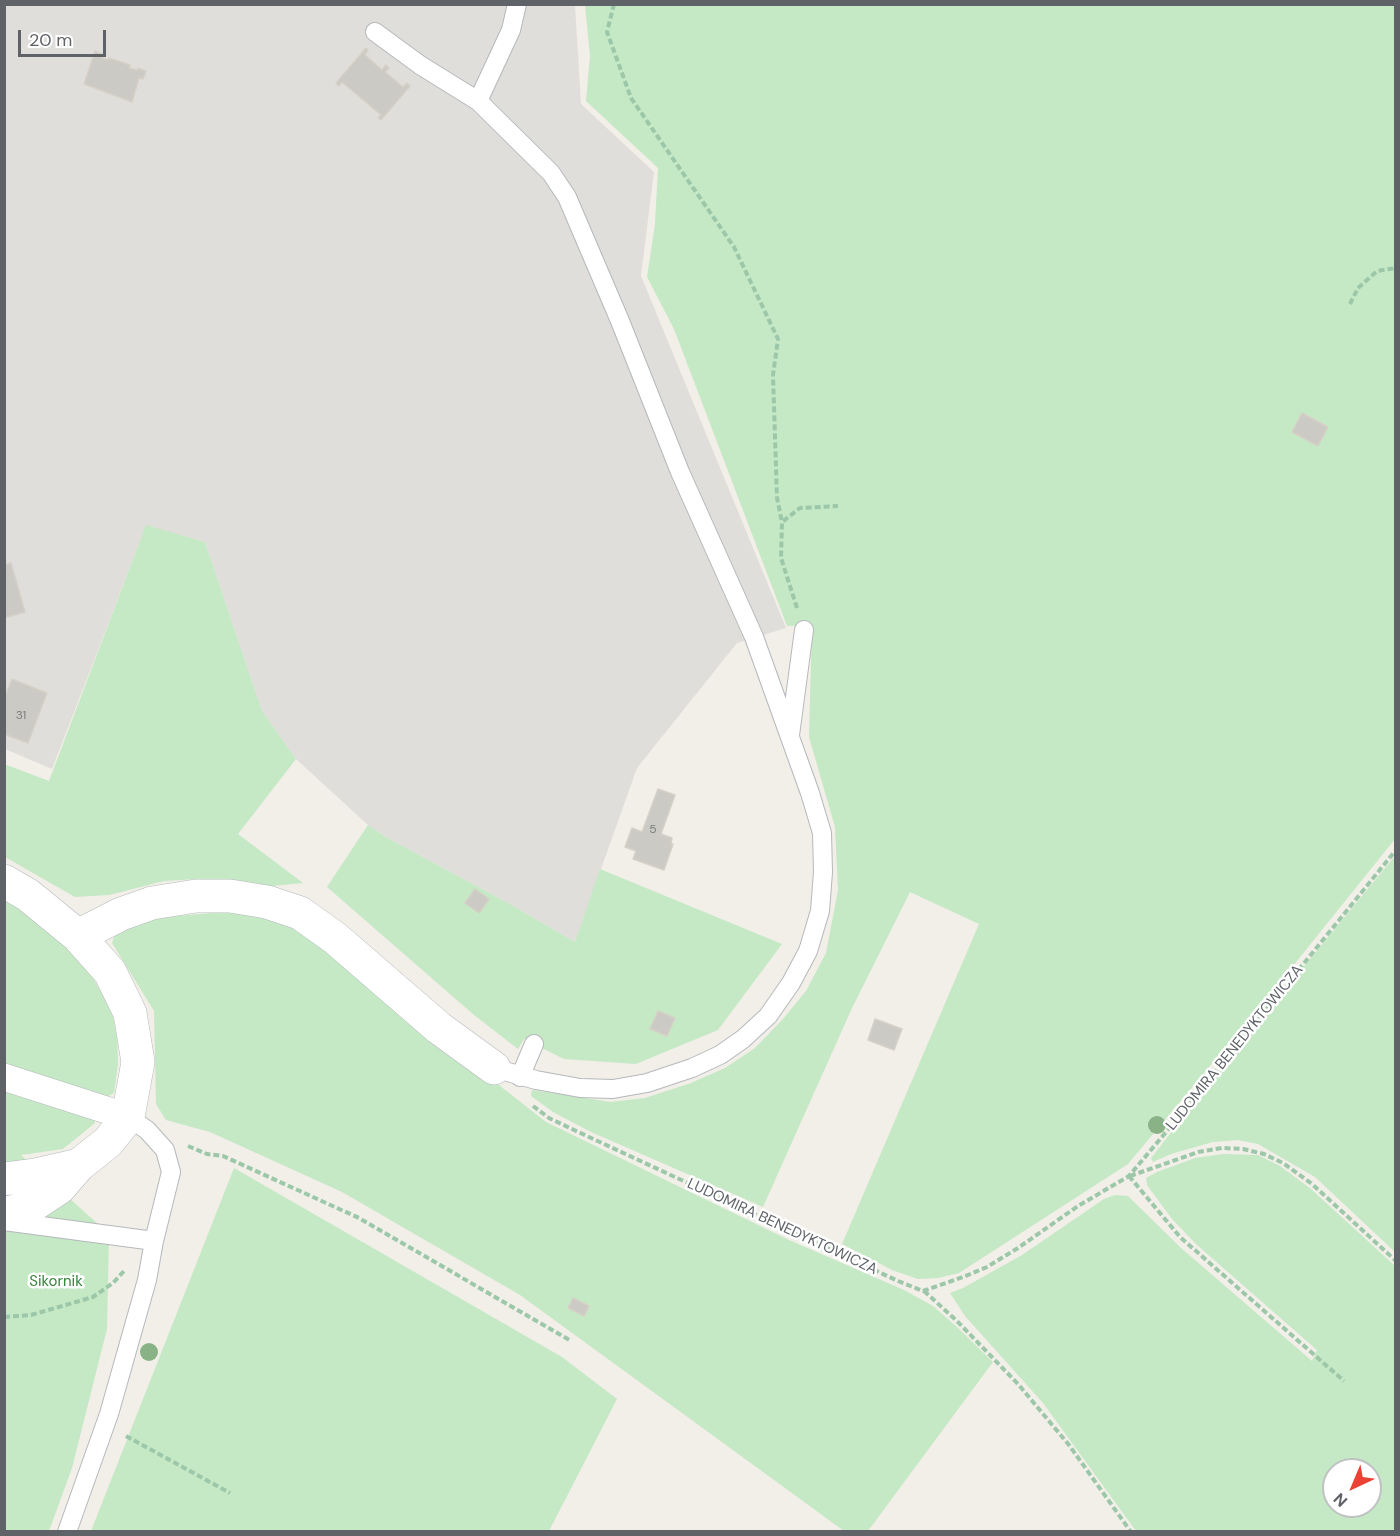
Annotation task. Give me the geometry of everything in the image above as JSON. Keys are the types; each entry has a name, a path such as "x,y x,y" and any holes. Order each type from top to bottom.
{"street":[{"path":"4,881 28,895 78,936 110,972 129,1013 138,1062 138,1124"},
{"path":"78,936 121,914 152,903 196,896 230,896 267,902 300,914 335,938 439,1028 507,1073"},
{"path":"4,1077 138,1124"},
{"path":"4,1214 30,1207 58,1188 79,1165 108,1142 138,1124"},
{"path":"4,1179 79,1165"}],"lane":[{"path":"477,101 511,30 517,4"},
{"path":"375,32 420,65 477,101 551,173 567,197 620,321 680,472 754,637 822,832 820,911 808,951 791,983 768,1016 743,1039 720,1055 692,1068 647,1083 613,1089 580,1088 507,1073"},
{"path":"790,739 804,630"},
{"path":"507,1073 534,1044"},
{"path":"67,1532 105,1425 147,1280 171,1172 165,1150 138,1124"},
{"path":"4,1221 154,1241"}],"path":[{"path":"614,4 607,32 632,98 734,247 778,339 773,375 777,498 782,522 781,558 804,630"},
{"path":"1350,304 1358,288 1377,271 1395,268"},
{"path":"782,522 800,508 838,506"},
{"name":"LUDOMIRA BENEDYKTOWICZA","path":"507,1073 549,1118 773,1224 923,1291 987,1267 1078,1206 1129,1176 1395,850"},
{"path":"138,1124 207,1154 223,1156 359,1218 571,1341"},
{"path":"1344,1381 1180,1237 1129,1176 1198,1152 1222,1148 1243,1149 1264,1154 1283,1163 1312,1184 1395,1261"},
{"path":"4,1317 31,1315 93,1297 113,1282 154,1241"},
{"path":"923,1291 957,1321 1018,1384 1069,1445 1131,1532"},
{"path":"105,1425 230,1493"}],"shaded area":[{"path":"4,5 575,5 581,104 654,172 641,276 786,628 737,643 637,768 575,942 384,836 368,825 296,759 262,711 205,542 146,526 52,769 5,749"}],"green space":[{"path":"585,5 1395,5 1395,839 1272,992 1128,1164 959,1273 938,1278 918,1279 892,1270 842,1244 979,924 910,892 852,1008 763,1207 591,1132 553,1112 531,1096 532,1090 611,1102 645,1098 691,1083 725,1068 755,1048 806,991 826,953 838,890 835,827 809,737 812,625 787,626 674,329 647,277 655,224 658,168 586,101 590,56"},
{"path":"146,525 205,542 262,711 296,759 238,834 303,883 272,886 196,879 164,881 109,895 75,897 5,857 4,764 49,781"},
{"path":"368,825 575,942 600,869 782,944 718,1030 636,1064 564,1059 524,1039 518,1049 474,1015 327,887"},
{"path":"1395,856 1395,1252 1315,1177 1258,1144 1238,1140 1213,1142 1171,1154 1153,1162 1151,1158 1244,1039"},
{"name":"Sikornik","path":"5,899 54,935 77,957 105,999 113,1017 117,1038 118,1064 114,1093 105,1098 82,1091 95,1123 63,1149 21,1155 109,1234 107,1329 72,1468 49,1531 5,1532"},
{"path":"223,912 281,919 326,939 444,1042 546,1122 789,1240 904,1290 933,1306 957,1327 993,1362 868,1531 844,1531 520,1295 342,1192 210,1132 166,1120 156,1104 154,1011 112,943 116,931 154,918"},
{"path":"1223,1154 1258,1155 1280,1166 1311,1189 1395,1266 1395,1531 1136,1531 1043,1403 965,1316 950,1293 1022,1255 1104,1199 1115,1195 1128,1196 1181,1248 1312,1361 1317,1350 1197,1245 1172,1219 1147,1185 1146,1178 1195,1158"},
{"path":"234,1168 562,1357 617,1399 549,1531 91,1531"}],"building":[{"path":"366,48 368,50 365,55 382,70 386,65 389,68 385,72 403,87 407,83 410,86 381,120 378,118 381,115 342,82 339,86 336,83"},
{"path":"95,51 103,55 102,58 108,60 109,58 130,65 129,68 146,71 143,79 139,78 132,102 84,84"},
{"path":"1302,413 1328,427 1318,446 1292,432"},
{"path":"11,563 25,612 4,618 4,565"},
{"path":"12,679 47,693 28,743 4,734 4,699"},
{"path":"658,789 675,795 661,834 672,838 671,844 673,844 664,870 633,859 636,851 625,847 632,828 642,832"},
{"path":"475,889 489,899 479,913 465,903"},
{"path":"658,1011 675,1018 667,1036 650,1029"},
{"path":"875,1019 902,1029 894,1050 868,1040"},
{"path":"573,1298 589,1306 584,1316 568,1308"}]}
